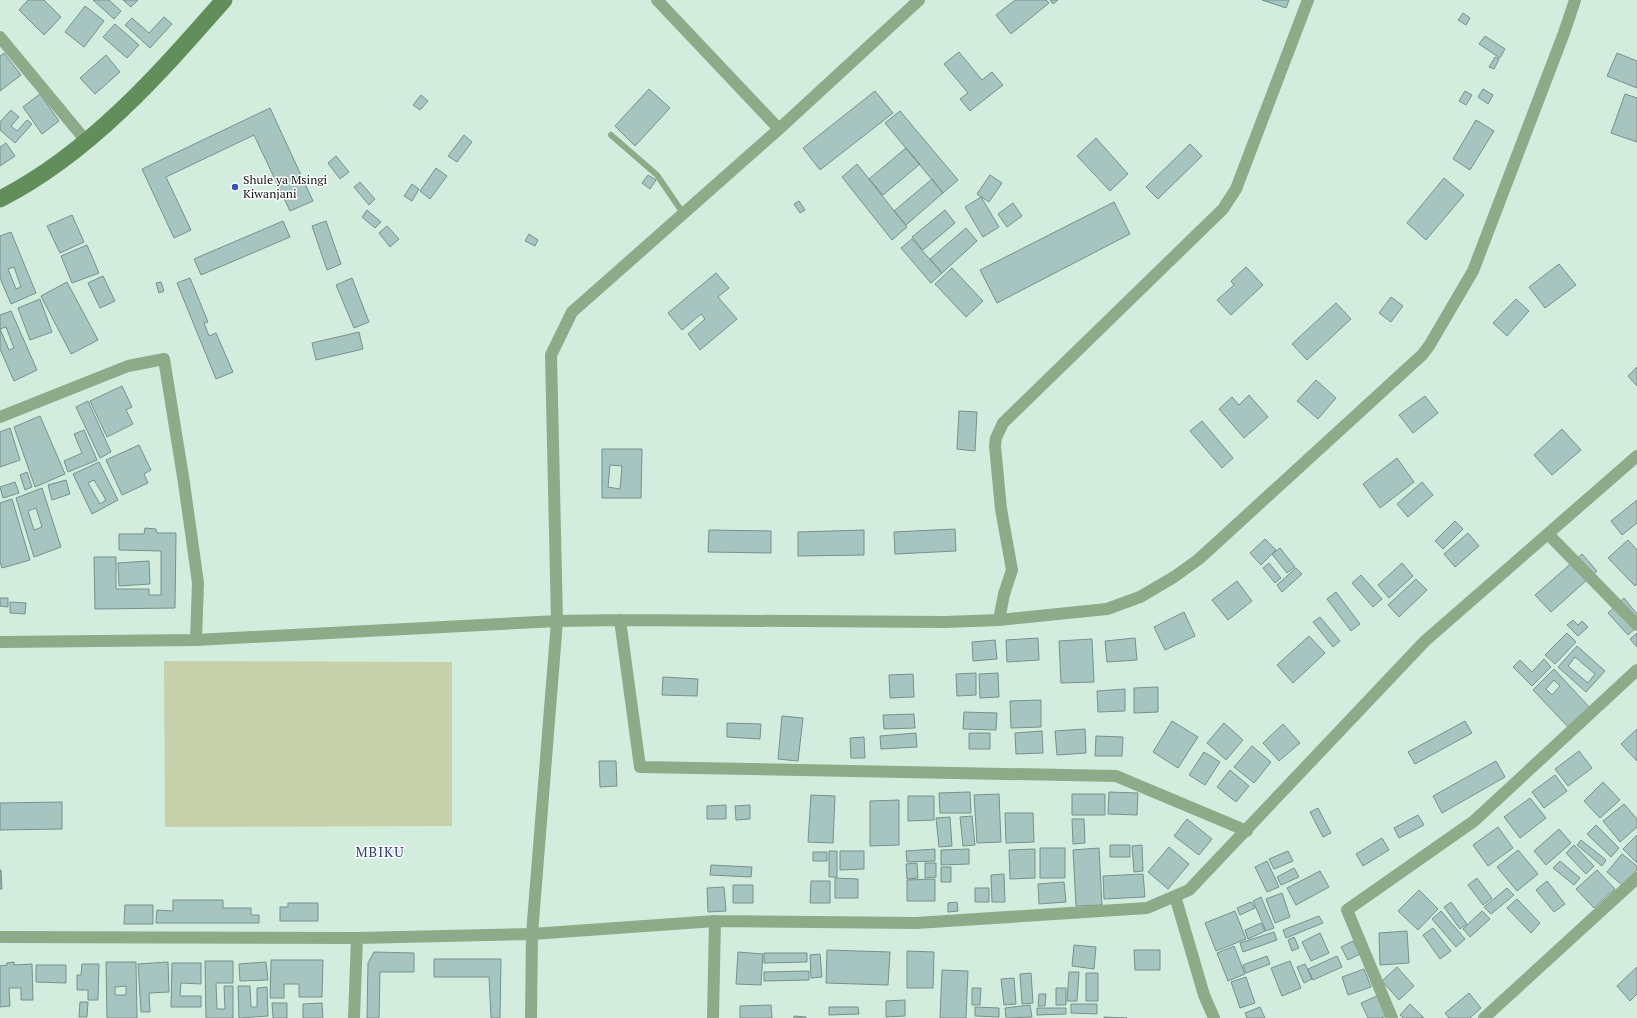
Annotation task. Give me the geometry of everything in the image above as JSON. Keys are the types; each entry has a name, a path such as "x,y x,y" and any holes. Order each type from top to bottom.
{"street":[{"path":"0,199 22,188 87,142 168,64 224,0"},
{"path":"657,0 779,129"},
{"path":"532,1018 532,934 556,621 551,355 572,312 779,129 919,0"},
{"path":"999,620 1004,594 1012,570 1001,509 995,446 999,429 1003,423 1223,209 1236,189 1308,0"},
{"path":"0,642 196,640 556,621 945,622 999,620 1107,609 1140,597 1174,577 1199,559 1221,540 1422,355 1434,339 1473,271 1564,33 1575,0"},
{"path":"0,37 87,142"},
{"path":"0,417 128,366 164,359 198,582 196,640"},
{"path":"0,937 357,938 532,934 715,921 916,923 1147,908 1189,890 1426,641 1637,456"},
{"path":"1548,534 1637,624"},
{"path":"620,620 640,767 1116,776 1246,831"},
{"path":"1392,1018 1347,910 1474,821 1637,670"},
{"path":"1484,1018 1637,878"},
{"path":"1175,896 1204,995 1214,1018"},
{"path":"713,1018 715,921"},
{"path":"354,1018 357,938"}],"lane":[{"path":"611,135 658,175 683,213"}],"green space":[{"path":"164,661 452,662 452,826 165,827"}],"building":[{"path":"28,0 44,0 61,17 44,35 19,10"},
{"path":"93,0 109,0 121,11 114,19"},
{"path":"123,0 138,0 131,7"},
{"path":"1015,0 1046,0 1049,3 1011,34 996,15"},
{"path":"1050,0 1058,0 1053,4"},
{"path":"1262,0 1289,0 1286,8"},
{"path":"85,6 104,21 84,47 65,32"},
{"path":"1463,13 1470,18 1466,25 1458,20"},
{"path":"164,17 172,24 150,48 125,25 132,18 149,33"},
{"path":"115,24 139,45 127,58 103,37"},
{"path":"1485,36 1505,49 1500,58 1479,44"},
{"path":"959,52 982,80 992,72 1003,85 970,111 960,99 968,93 944,64"},
{"path":"4,53 21,75 0,91 0,56"},
{"path":"1617,53 1637,61 1637,88 1607,76"},
{"path":"106,55 120,72 95,94 80,78"},
{"path":"1495,57 1499,59 1494,69 1489,67"},
{"path":"649,89 670,108 635,146 615,126"},
{"path":"1483,89 1493,95 1488,104 1478,97"},
{"path":"875,91 893,113 820,170 803,148"},
{"path":"1465,91 1472,95 1466,105 1459,101"},
{"path":"40,94 59,121 42,134 23,107"},
{"path":"1625,94 1637,98 1637,142 1611,133"},
{"path":"421,95 428,101 420,110 413,105"},
{"path":"270,108 313,201 290,211 254,135 166,177 191,230 174,238 142,169"},
{"path":"11,110 19,117 11,126 17,131 27,120 32,124 15,143 0,130 0,122"},
{"path":"900,111 958,180 943,193 885,123"},
{"path":"1476,120 1494,131 1470,170 1453,159"},
{"path":"464,135 472,142 457,162 448,156"},
{"path":"1096,138 1128,174 1110,191 1077,156"},
{"path":"6,143 15,156 0,166 0,147"},
{"path":"1190,144 1202,156 1158,199 1146,187"},
{"path":"906,148 920,164 883,195 869,179"},
{"path":"336,156 349,172 340,179 328,163"},
{"path":"857,164 907,227 892,240 842,177"},
{"path":"436,168 447,176 430,199 420,191"},
{"path":"648,175 656,180 650,189 642,183"},
{"path":"990,175 1002,183 989,202 977,194"},
{"path":"1444,178 1464,195 1426,240 1407,223"},
{"path":"932,179 943,193 906,225 894,211"},
{"path":"360,182 375,199 369,205 354,187"},
{"path":"412,184 419,189 412,201 404,196"},
{"path":"981,197 999,227 983,237 965,207"},
{"path":"799,201 805,210 800,213 794,204"},
{"path":"1114,202 1130,234 997,303 980,270"},
{"path":"1013,203 1022,216 1007,227 998,214"},
{"path":"367,210 381,222 375,228 362,217"},
{"path":"945,210 955,223 923,250 912,237"},
{"path":"72,215 84,242 60,253 47,226"},
{"path":"283,221 290,237 201,275 194,259"},
{"path":"326,221 341,264 327,270 312,226"},
{"path":"387,226 399,239 390,247 379,233"},
{"path":"966,228 977,241 942,273 930,259"},
{"path":"11,232 36,293 11,304 0,278 0,236","holes":["14,267 21,287 16,289 8,269"]},
{"path":"529,234 538,240 535,246 525,241"},
{"path":"912,239 942,273 931,283 901,248"},
{"path":"87,245 99,273 72,283 61,256"},
{"path":"1559,264 1576,285 1545,308 1529,287"},
{"path":"1246,267 1263,285 1231,315 1217,300 1234,285 1231,281"},
{"path":"952,268 983,301 966,317 935,284"},
{"path":"716,273 729,288 718,297 737,319 700,350 688,334 705,319 701,314 682,330 668,313"},
{"path":"103,276 115,301 100,308 88,283"},
{"path":"190,278 208,322 204,323 209,336 216,333 233,372 216,379 177,283"},
{"path":"352,278 369,322 354,328 336,285"},
{"path":"67,282 98,340 71,354 41,296"},
{"path":"161,282 164,291 159,293 156,283"},
{"path":"1391,297 1403,306 1391,322 1379,313"},
{"path":"40,299 52,332 30,340 18,308"},
{"path":"1516,299 1529,311 1507,336 1493,323"},
{"path":"1336,303 1351,319 1307,360 1292,344"},
{"path":"11,311 37,370 14,381 0,349 0,329 0,315","holes":["6,327 14,348 9,350 0,329"]},
{"path":"359,332 363,349 316,360 312,343"},
{"path":"1637,367 1637,386 1628,376"},
{"path":"1316,380 1336,398 1318,419 1297,401"},
{"path":"122,386 132,407 126,410 133,424 107,437 90,401"},
{"path":"1249,395 1268,417 1244,438 1219,409 1232,397 1239,405"},
{"path":"1425,396 1438,413 1413,433 1399,415"},
{"path":"88,401 111,452 100,458 76,407"},
{"path":"959,411 977,412 975,451 957,449"},
{"path":"40,416 65,474 35,487 14,427"},
{"path":"1202,421 1233,458 1222,468 1190,431"},
{"path":"10,428 20,460 0,467 0,432"},
{"path":"1562,429 1581,450 1552,475 1534,455"},
{"path":"84,430 97,460 68,472 64,461 82,453 74,434"},
{"path":"139,445 151,470 144,474 148,483 122,495 106,460"},
{"path":"602,449 642,449 641,498 602,498","holes":["610,465 622,466 620,489 608,487"]},
{"path":"1397,458 1414,482 1380,508 1363,484"},
{"path":"99,462 118,500 92,514 73,474","holes":["94,480 106,500 100,504 88,483"]},
{"path":"27,472 32,487 25,490 20,475"},
{"path":"66,480 70,494 52,500 48,485"},
{"path":"15,482 19,493 3,498 0,487"},
{"path":"1422,482 1433,495 1408,517 1397,504"},
{"path":"42,488 61,547 34,557 16,498","holes":["36,508 42,527 34,530 28,511"]},
{"path":"12,499 30,560 2,568 0,562 0,503"},
{"path":"1637,500 1637,523 1622,535 1611,521"},
{"path":"1455,521 1463,529 1443,549 1435,541"},
{"path":"145,528 156,529 157,533 176,533 175,608 95,609 94,557 116,557 116,589 149,589 149,595 161,595 161,551 119,550 119,534 144,534"},
{"path":"955,529 956,551 895,554 894,532"},
{"path":"709,530 771,531 771,553 708,552"},
{"path":"864,530 864,555 798,556 798,532"},
{"path":"1468,533 1479,546 1455,567 1444,554"},
{"path":"1265,539 1276,550 1261,565 1250,553"},
{"path":"1628,540 1637,550 1637,584 1635,586 1608,558"},
{"path":"1280,548 1295,567 1287,573 1272,554"},
{"path":"1582,554 1597,571 1551,612 1535,595"},
{"path":"149,561 150,584 119,586 118,563"},
{"path":"1269,563 1281,578 1275,583 1263,568"},
{"path":"1402,563 1413,576 1389,598 1378,585"},
{"path":"1296,568 1302,574 1282,592 1277,585"},
{"path":"1361,575 1382,599 1373,607 1352,583"},
{"path":"1416,579 1427,590 1399,617 1388,605"},
{"path":"1237,581 1252,601 1228,620 1212,600"},
{"path":"1336,592 1360,624 1351,631 1327,599"},
{"path":"0,598 8,598 8,607 0,606"},
{"path":"1624,598 1637,614 1637,627 1628,635 1608,613"},
{"path":"10,602 26,603 25,614 10,613"},
{"path":"1184,612 1195,636 1165,650 1154,627"},
{"path":"1320,617 1340,641 1333,647 1313,622"},
{"path":"1573,620 1578,625 1582,621 1588,627 1578,636 1567,625"},
{"path":"1567,633 1576,642 1555,664 1545,655"},
{"path":"1637,633 1637,647 1630,639"},
{"path":"1309,636 1325,653 1293,683 1277,665"},
{"path":"1038,638 1039,660 1007,662 1006,640"},
{"path":"1135,638 1137,660 1107,662 1105,641"},
{"path":"1092,639 1094,682 1061,683 1059,641"},
{"path":"995,640 997,659 973,661 972,642"},
{"path":"1577,646 1605,671 1586,692 1558,667","holes":["1575,657 1595,674 1588,683 1568,666"]},
{"path":"1544,659 1551,667 1532,686 1513,667 1520,660 1532,672"},
{"path":"1554,669 1592,710 1571,730 1533,690","holes":["1554,680 1560,686 1552,695 1546,689"]},
{"path":"976,673 976,695 957,696 956,674"},
{"path":"998,673 999,697 980,698 979,674"},
{"path":"913,674 914,697 890,698 889,675"},
{"path":"663,677 698,679 697,696 662,695"},
{"path":"1158,687 1158,712 1134,713 1134,688"},
{"path":"1125,689 1125,711 1098,712 1097,691"},
{"path":"1041,700 1041,727 1011,728 1010,701"},
{"path":"964,712 997,713 996,730 963,729"},
{"path":"914,714 915,728 884,729 883,715"},
{"path":"782,716 803,718 798,761 778,759"},
{"path":"1172,721 1198,737 1178,768 1153,752"},
{"path":"1465,721 1472,733 1415,764 1408,752"},
{"path":"727,723 761,724 760,739 727,737"},
{"path":"1224,723 1243,740 1226,760 1207,743"},
{"path":"1283,724 1300,743 1279,761 1263,743"},
{"path":"1085,729 1086,753 1057,755 1055,731"},
{"path":"1637,729 1637,761 1621,744"},
{"path":"1042,731 1043,753 1016,754 1015,733"},
{"path":"916,733 917,747 881,749 880,736"},
{"path":"969,733 990,733 990,749 969,749"},
{"path":"1096,736 1123,737 1122,756 1095,756"},
{"path":"864,737 865,758 851,758 850,738"},
{"path":"1252,746 1271,762 1254,783 1234,767"},
{"path":"1579,751 1592,768 1568,786 1555,769"},
{"path":"1204,752 1220,762 1205,785 1189,775"},
{"path":"599,761 616,761 617,786 600,787"},
{"path":"1496,761 1505,777 1442,813 1433,796"},
{"path":"1230,770 1249,786 1236,802 1217,787"},
{"path":"1555,775 1567,791 1544,808 1532,792"},
{"path":"1603,782 1620,800 1600,818 1584,801"},
{"path":"970,792 971,813 940,813 939,793"},
{"path":"1109,792 1138,793 1137,815 1108,814"},
{"path":"999,794 1001,842 977,843 974,795"},
{"path":"1072,794 1105,794 1105,815 1072,815"},
{"path":"811,795 835,796 833,843 808,842"},
{"path":"908,796 934,796 934,820 908,821"},
{"path":"1530,798 1546,818 1520,838 1504,817"},
{"path":"899,800 899,845 870,846 870,801"},
{"path":"62,802 62,829 0,830 0,803"},
{"path":"1624,804 1637,819 1637,827 1620,842 1603,821"},
{"path":"726,805 726,819 707,819 707,806"},
{"path":"750,805 750,819 736,820 735,806"},
{"path":"1318,808 1331,833 1323,837 1310,812"},
{"path":"1005,813 1033,813 1034,842 1006,843"},
{"path":"1418,815 1424,825 1399,838 1394,828"},
{"path":"972,816 975,845 963,846 960,817"},
{"path":"950,817 952,846 939,847 936,818"},
{"path":"1072,819 1084,819 1085,843 1073,844"},
{"path":"1187,819 1212,839 1199,855 1174,836"},
{"path":"1596,825 1619,848 1611,857 1587,834"},
{"path":"1498,827 1513,848 1488,866 1473,845"},
{"path":"1559,829 1571,843 1546,865 1534,851"},
{"path":"1637,835 1637,863 1623,849"},
{"path":"1382,838 1389,850 1363,866 1356,854"},
{"path":"1581,840 1606,860 1602,866 1577,845"},
{"path":"1110,845 1130,845 1130,857 1110,857"},
{"path":"1142,845 1143,871 1134,872 1132,846"},
{"path":"1574,845 1594,866 1586,874 1566,853"},
{"path":"1169,847 1189,864 1168,889 1148,872"},
{"path":"1040,848 1065,848 1065,878 1040,878"},
{"path":"1099,848 1102,905 1076,906 1073,850"},
{"path":"935,849 935,861 907,862 906,851"},
{"path":"969,849 969,864 941,865 941,850"},
{"path":"1035,849 1035,878 1010,879 1009,850"},
{"path":"1518,850 1538,874 1517,891 1497,867"},
{"path":"829,851 837,851 837,877 829,877"},
{"path":"840,851 864,851 864,869 840,870"},
{"path":"1288,851 1293,861 1274,869 1269,859"},
{"path":"813,852 827,852 827,861 813,861"},
{"path":"1622,854 1637,866 1637,870 1623,886 1607,872"},
{"path":"1267,861 1279,887 1267,892 1255,867"},
{"path":"1560,861 1580,878 1574,885 1553,868"},
{"path":"917,863 918,878 907,879 906,864"},
{"path":"925,863 936,863 936,877 925,878"},
{"path":"711,865 752,867 751,877 710,875"},
{"path":"941,867 951,867 951,882 941,882"},
{"path":"1294,868 1299,877 1281,885 1277,877"},
{"path":"1,870 2,889 0,889"},
{"path":"1597,870 1615,889 1594,908 1576,889"},
{"path":"1320,871 1329,887 1296,905 1287,888"},
{"path":"1004,874 1005,902 992,902 991,875"},
{"path":"1143,874 1145,897 1104,899 1103,876"},
{"path":"835,878 858,879 858,898 835,898"},
{"path":"1477,878 1492,898 1483,905 1468,885"},
{"path":"935,879 935,901 907,901 907,880"},
{"path":"811,881 830,881 830,903 810,903"},
{"path":"1547,881 1565,904 1554,912 1536,890"},
{"path":"1064,882 1066,902 1039,904 1038,884"},
{"path":"733,885 753,885 753,903 733,903"},
{"path":"724,887 726,911 708,912 707,888"},
{"path":"975,888 989,888 989,902 975,902"},
{"path":"1507,888 1514,895 1491,914 1484,907"},
{"path":"1419,890 1438,909 1418,930 1398,911"},
{"path":"1282,893 1290,917 1275,923 1266,899"},
{"path":"1261,897 1274,928 1266,931 1253,901"},
{"path":"1517,899 1540,923 1531,933 1507,908"},
{"path":"173,900 223,900 223,908 251,908 251,915 259,915 259,923 156,923 157,910 173,911"},
{"path":"957,902 958,911 948,912 948,903"},
{"path":"1251,902 1255,908 1240,915 1237,908"},
{"path":"1451,902 1467,924 1460,929 1444,907"},
{"path":"288,903 318,903 318,921 280,921 280,907 288,907"},
{"path":"125,905 153,905 153,924 124,924"},
{"path":"1235,911 1246,939 1216,951 1205,923"},
{"path":"1441,911 1465,939 1456,947 1432,919"},
{"path":"1482,911 1490,919 1470,937 1463,929"},
{"path":"1319,916 1323,923 1286,938 1283,930"},
{"path":"1261,923 1265,931 1248,939 1245,930"},
{"path":"1433,928 1451,951 1440,959 1423,935"},
{"path":"1407,931 1409,963 1380,965 1379,933"},
{"path":"1274,932 1277,940 1243,952 1240,943"},
{"path":"1320,933 1329,953 1311,961 1302,942"},
{"path":"1294,937 1299,948 1292,951 1288,940"},
{"path":"1353,941 1360,954 1348,960 1341,947"},
{"path":"1074,945 1096,947 1094,969 1072,966"},
{"path":"1234,946 1245,974 1228,981 1217,953"},
{"path":"827,950 890,952 888,985 826,983"},
{"path":"1134,950 1160,950 1160,970 1135,970"},
{"path":"907,951 934,952 933,988 907,988"},
{"path":"374,952 414,953 414,972 380,972 379,1018 367,1018 368,963"},
{"path":"738,952 763,954 761,985 736,984"},
{"path":"764,953 807,953 807,962 764,963"},
{"path":"820,954 822,977 811,978 810,955"},
{"path":"1267,956 1270,964 1246,973 1243,965"},
{"path":"1337,956 1342,967 1313,980 1308,969"},
{"path":"434,959 501,959 500,1018 491,1018 489,977 434,977"},
{"path":"271,960 323,960 322,997 299,997 299,984 284,984 284,998 270,998"},
{"path":"205,961 233,961 233,983 216,983 217,1009 225,1009 224,986 233,986 233,1018 206,1018"},
{"path":"1290,961 1301,988 1282,996 1271,968"},
{"path":"14,962 14,965 32,964 33,1000 21,1000 21,988 9,988 10,1006 0,1007 0,966"},
{"path":"106,962 136,962 137,1018 107,1018","holes":["126,986 126,995 115,995 115,987"]},
{"path":"168,962 169,992 149,993 150,1012 141,1012 138,964"},
{"path":"266,962 268,980 240,981 239,964"},
{"path":"172,963 201,963 201,984 181,983 180,996 201,996 201,1007 171,1007"},
{"path":"82,964 99,964 98,1000 88,1000 88,990 77,990 77,975 81,975"},
{"path":"1305,964 1312,979 1304,983 1297,967"},
{"path":"36,965 66,965 66,983 36,982"},
{"path":"1397,967 1414,986 1399,1000 1382,981"},
{"path":"1637,967 1637,994 1630,1001 1617,986"},
{"path":"1364,969 1371,987 1348,995 1342,977"},
{"path":"942,970 968,971 966,1018 940,1018"},
{"path":"809,971 809,980 764,981 764,972"},
{"path":"1069,972 1079,972 1077,1001 1067,1001"},
{"path":"1031,973 1033,1003 1022,1004 1020,974"},
{"path":"1086,973 1098,973 1098,1001 1086,1001"},
{"path":"1246,977 1255,1003 1240,1008 1231,982"},
{"path":"1014,978 1016,1004 1004,1005 1001,979"},
{"path":"238,986 250,986 251,1007 257,1007 257,988 267,987 268,1016 239,1018"},
{"path":"972,988 981,988 980,1005 972,1005"},
{"path":"1056,988 1066,988 1066,1005 1056,1005"},
{"path":"1469,993 1481,1008 1470,1018 1449,1018 1445,1013"},
{"path":"1039,994 1046,994 1045,1006 1038,1006"},
{"path":"1377,996 1386,1016 1381,1018 1368,1018 1361,1003"},
{"path":"905,1000 905,1016 886,1017 886,1001"},
{"path":"80,1002 88,1002 87,1017 79,1017"},
{"path":"272,1003 287,1003 287,1018 273,1018"},
{"path":"322,1003 323,1018 303,1018 303,1004"},
{"path":"1071,1004 1097,1004 1097,1014 1071,1013"},
{"path":"1410,1004 1424,1018 1403,1018 1400,1015"},
{"path":"771,1005 772,1018 740,1018 740,1006"},
{"path":"1030,1005 1032,1017 1006,1018 1005,1008"},
{"path":"829,1007 858,1007 859,1014 829,1015"},
{"path":"975,1007 999,1008 999,1017 975,1016"},
{"path":"1260,1007 1265,1018 1247,1018 1245,1013"},
{"path":"1037,1008 1066,1008 1066,1014 1037,1015"},
{"path":"794,1016 806,1017 806,1018 794,1018"},
{"path":"1104,1017 1127,1018 1104,1018"}],"place":[{"name":"Shule ya Msingi Kiwanjani","path":"235,187"}],"district":[{"name":"MBIKU","path":"380,852"}]}
